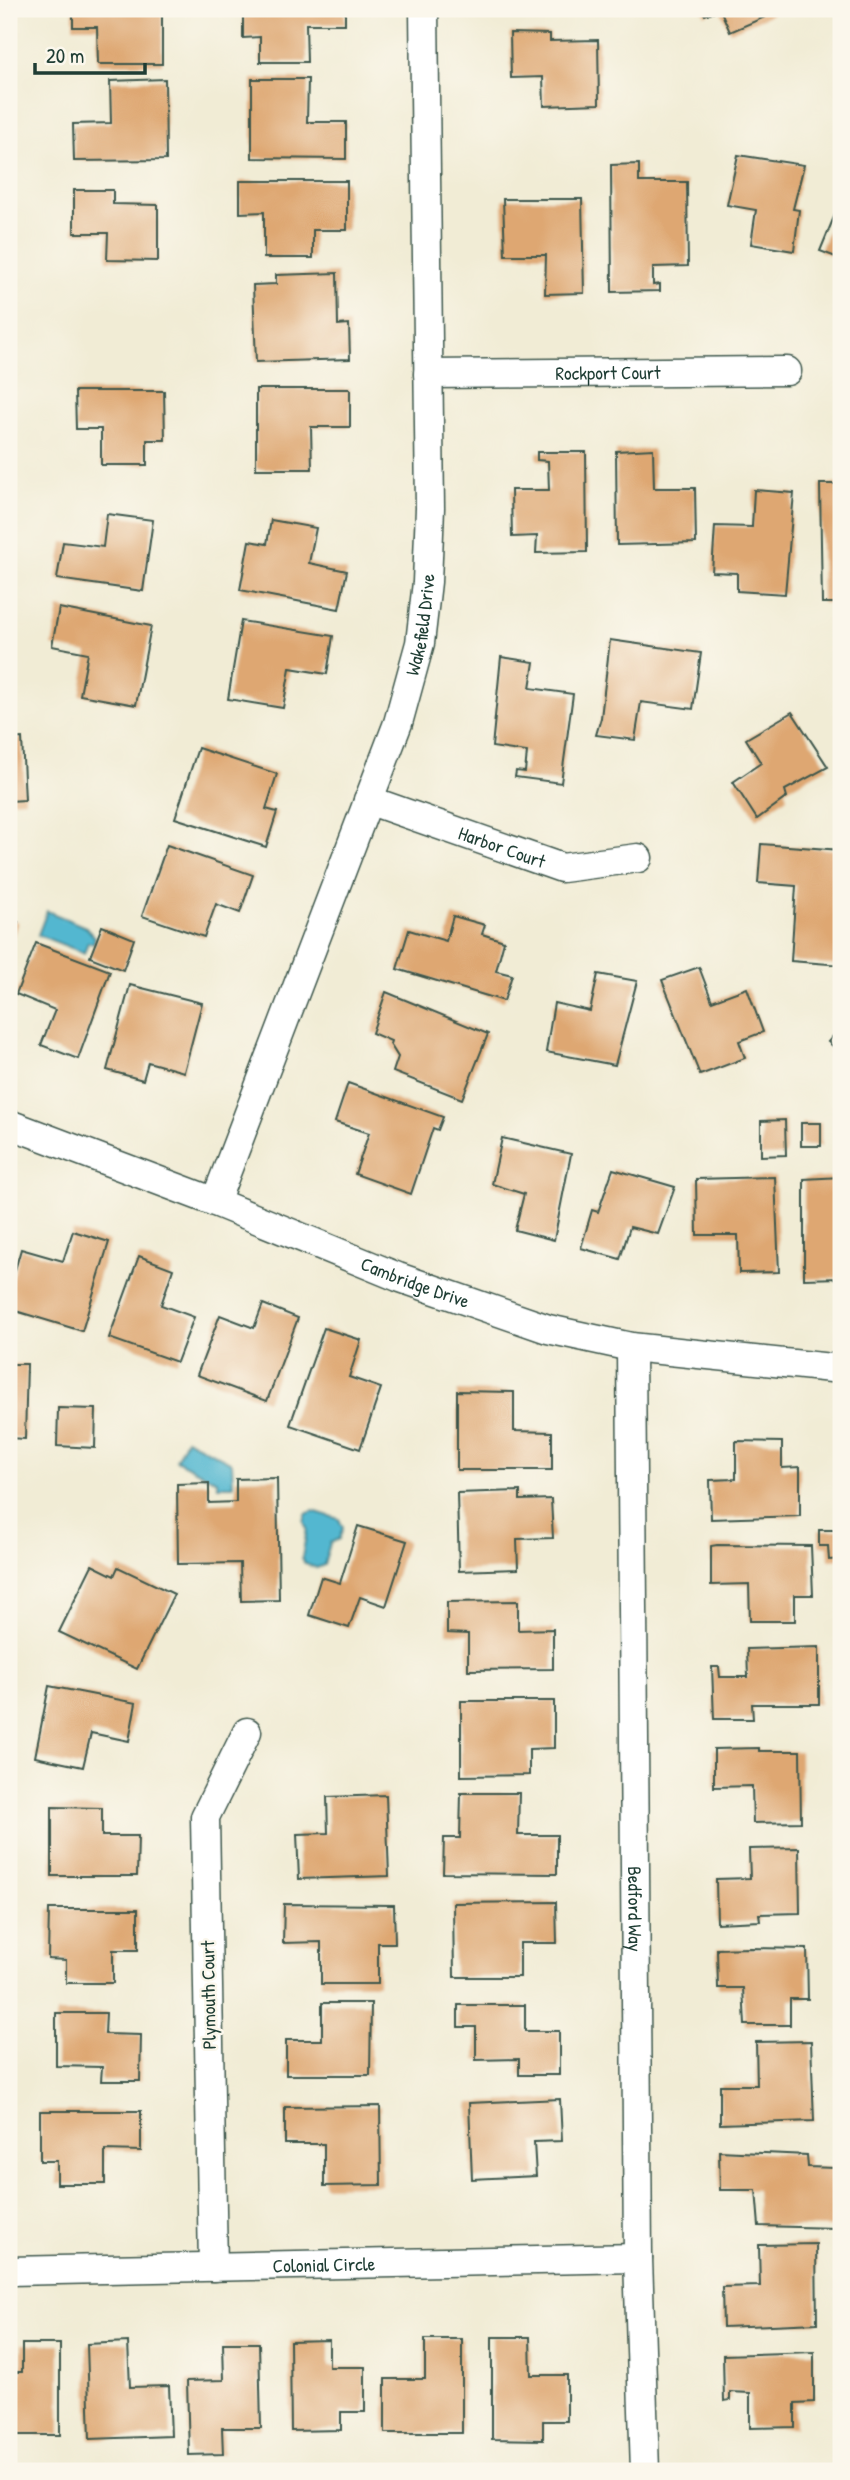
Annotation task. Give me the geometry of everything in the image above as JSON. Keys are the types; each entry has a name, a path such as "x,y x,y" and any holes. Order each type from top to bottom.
{"street":[{"name":"Wakefield Drive","path":"215,1202 398,723 420,643 427,582 430,508 424,9"},
{"name":"Rockport Court","path":"428,374 787,371"},
{"name":"Harbor Court","path":"368,800 562,868 638,858"},
{"name":"Cambridge Drive","path":"9,1124 215,1202 398,1278 548,1329 631,1347 841,1369"},
{"name":"Bedford Way","path":"631,1347 638,2258 645,2471"},
{"name":"Plymouth Court","path":"214,2267 205,1817 247,1732"},
{"name":"Colonial Circle","path":"9,2271 638,2258"}],"water":[{"path":"47,911 86,927 95,937 93,944 88,942 84,953 38,935"},
{"path":"186,1439 232,1463 233,1486 218,1486 217,1481 176,1460"},
{"path":"313,1511 339,1519 343,1528 339,1539 330,1543 324,1565 317,1568 305,1564 302,1558 307,1529 304,1522 306,1514"}],"building":[{"path":"73,9 162,9 162,64 98,64 97,27 73,27"},
{"path":"243,9 345,9 345,24 306,24 307,62 260,62 260,37 243,38"},
{"path":"547,9 603,9 603,13 547,14"},
{"path":"702,9 720,9 705,15"},
{"path":"720,9 770,9 772,14 730,32"},
{"path":"510,33 550,34 550,41 598,40 599,104 544,106 543,77 511,78"},
{"path":"165,79 166,160 74,161 73,124 111,123 110,81"},
{"path":"252,79 308,79 307,122 346,122 346,159 252,158"},
{"path":"738,155 804,165 793,209 799,210 794,251 751,244 756,210 727,205"},
{"path":"639,164 639,182 687,182 688,266 653,267 653,285 660,284 660,291 612,292 611,165"},
{"path":"240,181 347,181 347,230 313,230 313,258 264,258 264,212 240,213"},
{"path":"74,190 113,190 113,204 158,205 158,261 107,260 108,233 74,233"},
{"path":"503,199 582,199 584,293 545,294 546,255 505,255"},
{"path":"841,200 841,259 820,251"},
{"path":"337,273 338,325 349,324 350,359 256,362 253,285 276,284 276,275"},
{"path":"256,389 350,389 350,427 311,427 312,469 256,469"},
{"path":"75,391 164,391 165,440 147,440 147,465 101,465 101,429 76,429"},
{"path":"653,449 654,488 695,488 696,543 617,545 616,451"},
{"path":"537,452 586,452 587,552 536,553 537,536 512,537 511,490 549,490 548,461 537,460"},
{"path":"820,484 841,484 841,603 822,603"},
{"path":"754,490 794,493 785,594 737,591 737,573 712,572 715,526 752,527"},
{"path":"107,514 153,520 143,591 57,579 63,542 103,547"},
{"path":"271,520 316,528 309,563 347,571 339,609 240,590 249,541 267,544"},
{"path":"59,608 151,626 136,705 80,695 88,653 52,646"},
{"path":"241,621 333,636 327,674 290,668 283,708 228,699"},
{"path":"610,640 701,653 693,709 641,702 635,740 596,735 601,718"},
{"path":"501,657 534,662 530,688 573,694 561,783 515,777 516,771 525,772 527,752 492,747"},
{"path":"792,712 828,767 785,790 787,797 757,819 733,782 761,763 746,739"},
{"path":"22,738 25,800 9,801 9,739"},
{"path":"198,748 277,774 266,809 277,812 266,847 175,818"},
{"path":"761,844 841,850 841,965 791,961 796,886 758,883"},
{"path":"167,845 253,875 240,913 216,904 204,937 142,916"},
{"path":"453,916 485,925 482,934 504,941 496,971 512,975 504,1001 397,969 409,930 446,941"},
{"path":"9,919 18,922 9,948"},
{"path":"102,926 134,939 123,970 90,957"},
{"path":"36,943 110,971 78,1059 41,1045 55,1010 16,994"},
{"path":"699,967 712,1001 747,988 763,1032 739,1041 745,1058 700,1075 662,980"},
{"path":"598,974 637,981 615,1065 546,1052 554,1003 590,1011"},
{"path":"130,985 202,1003 184,1072 148,1062 143,1080 107,1070"},
{"path":"386,992 488,1034 462,1099 393,1072 398,1057 390,1044 391,1041 372,1033"},
{"path":"841,1027 841,1053 828,1042"},
{"path":"348,1083 443,1117 438,1130 433,1128 411,1194 355,1174 369,1133 335,1122"},
{"path":"785,1120 786,1155 761,1156 761,1121"},
{"path":"801,1123 821,1123 821,1146 801,1146"},
{"path":"502,1138 571,1154 554,1240 515,1230 524,1194 492,1184"},
{"path":"613,1169 675,1187 658,1234 630,1227 620,1259 581,1248 592,1210 598,1212"},
{"path":"775,1177 779,1272 739,1273 738,1235 697,1235 696,1179"},
{"path":"841,1177 841,1278 804,1279 804,1179"},
{"path":"73,1231 109,1242 82,1331 9,1309 9,1291 21,1249 63,1261"},
{"path":"139,1256 173,1269 161,1305 194,1317 177,1362 109,1338"},
{"path":"263,1304 298,1318 267,1401 197,1375 220,1315 254,1328"},
{"path":"324,1328 361,1340 349,1377 381,1388 360,1449 290,1425"},
{"path":"9,1364 27,1364 25,1439 9,1438"},
{"path":"457,1391 514,1392 514,1431 552,1432 552,1470 457,1470"},
{"path":"58,1408 96,1409 95,1448 57,1446"},
{"path":"736,1441 782,1442 782,1468 800,1467 800,1516 711,1519 710,1480 736,1479"},
{"path":"277,1478 279,1600 241,1601 240,1563 178,1564 177,1484 209,1483 209,1503 236,1502 236,1479"},
{"path":"520,1491 520,1500 551,1499 553,1538 517,1539 518,1569 459,1571 457,1493"},
{"path":"358,1526 407,1541 386,1606 360,1597 349,1628 309,1615 321,1577 340,1583"},
{"path":"819,1530 841,1530 841,1559 829,1560 828,1546 819,1546"},
{"path":"711,1546 811,1546 813,1595 795,1595 795,1621 750,1621 749,1584 711,1585"},
{"path":"92,1565 114,1576 118,1567 174,1594 137,1669 59,1632"},
{"path":"518,1601 518,1630 553,1629 553,1669 468,1670 468,1634 447,1633 447,1602"},
{"path":"819,1647 819,1704 752,1704 753,1719 714,1719 712,1667 719,1667 720,1677 748,1677 747,1649"},
{"path":"49,1686 136,1703 129,1741 91,1733 83,1767 35,1757"},
{"path":"461,1701 554,1701 554,1748 529,1749 529,1775 461,1776"},
{"path":"759,1748 759,1751 800,1751 801,1822 753,1823 752,1786 714,1787 714,1749"},
{"path":"461,1793 519,1793 518,1835 557,1835 557,1874 443,1873 444,1838 460,1838"},
{"path":"386,1795 389,1876 299,1879 297,1834 328,1833 327,1797"},
{"path":"52,1807 102,1808 102,1836 138,1836 137,1876 52,1876"},
{"path":"799,1848 800,1913 759,1914 760,1921 717,1923 716,1879 750,1878 749,1849"},
{"path":"556,1902 557,1943 520,1943 520,1977 454,1977 453,1903"},
{"path":"284,1904 394,1905 395,1943 378,1943 378,1984 321,1984 321,1942 283,1943"},
{"path":"49,1909 138,1909 138,1950 113,1950 113,1983 66,1983 66,1960 48,1959"},
{"path":"717,1949 807,1949 808,1999 790,1999 790,2025 745,2025 743,1988 718,1988"},
{"path":"322,2003 371,2003 370,2075 286,2075 286,2040 322,2040"},
{"path":"458,2005 525,2005 525,2031 559,2031 559,2075 519,2075 519,2059 476,2060 476,2027 458,2027"},
{"path":"56,2013 106,2013 105,2034 141,2035 140,2081 101,2081 102,2067 56,2066"},
{"path":"811,2041 814,2121 720,2124 720,2085 757,2085 756,2042"},
{"path":"560,2099 562,2141 534,2142 536,2176 472,2179 469,2103"},
{"path":"380,2106 381,2185 324,2186 324,2144 285,2144 285,2107"},
{"path":"40,2111 141,2111 141,2151 105,2150 105,2184 57,2184 57,2161 40,2161"},
{"path":"719,2151 807,2155 808,2167 835,2168 836,2228 759,2226 756,2190 720,2190"},
{"path":"816,2244 817,2323 723,2327 722,2287 760,2286 759,2245"},
{"path":"492,2337 530,2337 531,2375 567,2375 567,2421 543,2421 543,2440 492,2439"},
{"path":"425,2339 462,2339 462,2433 385,2433 385,2379 425,2379"},
{"path":"329,2340 329,2367 365,2367 365,2412 341,2412 341,2430 291,2431 290,2341"},
{"path":"128,2342 130,2387 169,2386 171,2436 90,2439 87,2344"},
{"path":"223,2343 259,2343 261,2428 222,2428 223,2454 189,2455 187,2381 224,2380"},
{"path":"22,2344 60,2344 60,2435 11,2435 9,2372 22,2372"},
{"path":"814,2352 814,2402 795,2403 795,2427 750,2428 750,2393 730,2392 730,2400 724,2401 723,2355"}]}
